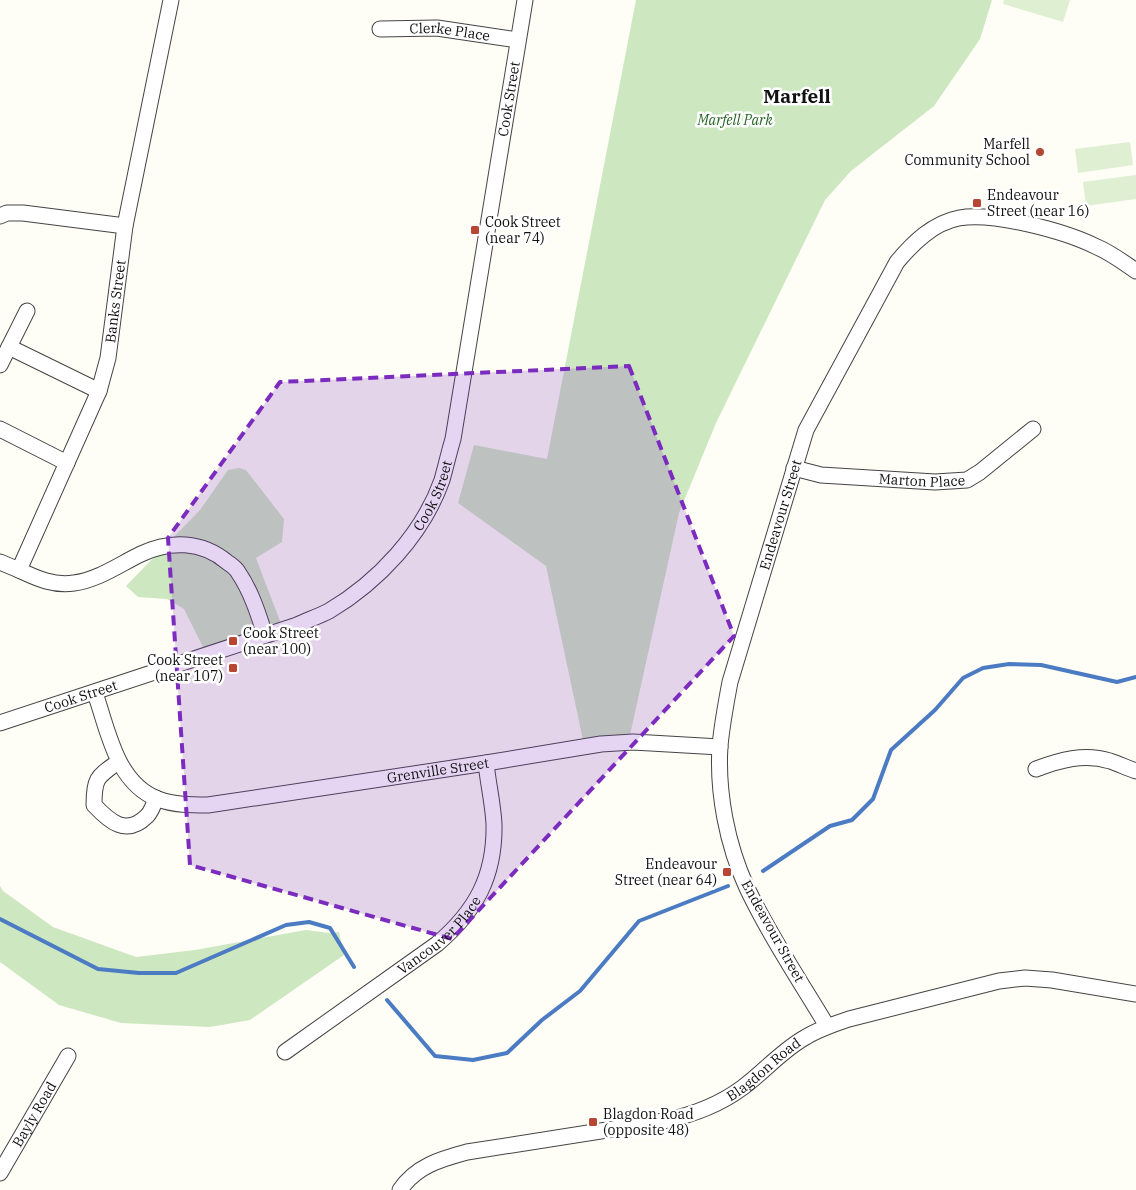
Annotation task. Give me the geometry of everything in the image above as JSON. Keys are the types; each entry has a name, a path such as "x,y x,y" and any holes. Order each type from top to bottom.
{"street":[{"name":"Banks Street","path":"19,570 99,391 108,358 125,226 171,0"},
{"name":"Cook Street","path":"0,723 297,625 328,611 356,592 383,569 409,540 429,510 442,480 453,439 525,0"},
{"name":"Clerke Place","path":"380,29 437,28 518,40"},
{"path":"0,216 8,213 23,213 125,226"},
{"name":"Endeavour Street","path":"827,1026 771,933 746,886 730,838 724,805 720,747 730,682 806,430 897,262 923,235 940,225 958,218 998,217 1076,238 1115,256 1136,271"},
{"path":"0,365 27,311"},
{"path":"9,347 99,391"},
{"path":"0,428 67,463"},
{"name":"Marton Place","path":"794,468 821,475 934,482 967,480 1033,430"},
{"path":"0,562 47,582 58,584 76,583 162,546 182,544 200,547 217,554 237,570 249,590 265,635"},
{"name":"Grenville Street","path":"95,693 118,762 129,777 156,798 188,805 208,805 601,744 633,742 720,747"},
{"path":"1036,768 1062,759 1085,757 1108,761 1136,771"},
{"path":"118,762 101,774 94,786 94,805 106,818 121,826 132,826 148,816 156,798"},
{"name":"Vancouver Place","path":"285,1052 437,944 456,928 468,912 481,891 489,872 493,851 494,822 486,763"},
{"name":"Blagdon Road","path":"400,1190 428,1164 467,1152 664,1122 692,1115 742,1089 804,1037 848,1019 999,981 1025,978 1052,980 1136,994"},
{"name":"Bayly Road","path":"0,1173 6,1148 68,1056"}],"highlighted area":[{"path":"629,366 734,636 452,939 190,865 168,538 280,382"}],"green space":[{"name":"Marfell Park","path":"636,0 992,0 980,39 934,106 851,171 825,200 716,423 679,513 630,735 583,740 546,566 458,503 474,445 547,459"},
{"path":"1004,0 1070,0 1063,22 1003,4"},
{"path":"1130,142 1133,165 1078,173 1075,149"},
{"path":"1136,175 1136,199 1086,206 1083,182"},
{"path":"239,468 246,470 284,519 282,542 256,558 283,629 208,657 184,609 167,599 138,597 126,586 200,510 228,470"},
{"path":"0,886 3,891 53,927 136,957 195,950 306,930 329,933 339,932 344,955 250,1020 210,1027 121,1023 59,1005 0,962"}],"waterway":[{"path":"763,871 830,826 852,820 873,799 891,750 935,710 963,678 983,668 1009,664 1041,665 1117,682 1136,677"},
{"path":"387,1000 435,1056 473,1060 507,1053 542,1020 580,991 639,921 728,886"},
{"path":"0,919 98,969 139,973 176,973 286,925 309,922 330,928 354,967"}],"place":[{"name":"Marfell Community School","path":"1040,152"},
{"name":"Endeavour Street (near 16)","path":"977,203"},
{"name":"Cook Street (near 74)","path":"475,230"},
{"name":"Cook Street (near 100)","path":"233,641"},
{"name":"Cook Street (near 107)","path":"233,668"},
{"name":"Endeavour Street (near 64)","path":"727,872"},
{"name":"Blagdon Road (opposite 48)","path":"593,1122"}],"district":[{"name":"Marfell","path":"797,96"}]}
